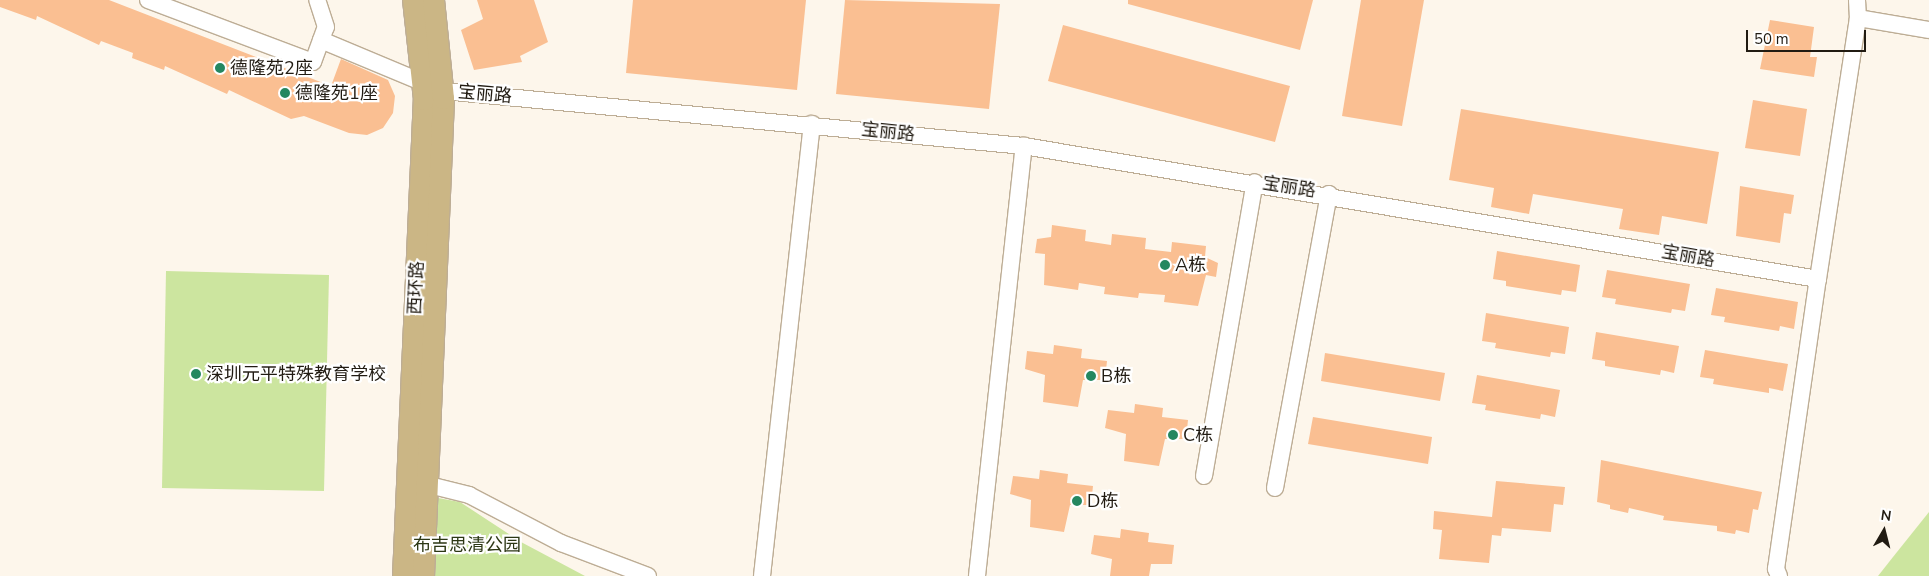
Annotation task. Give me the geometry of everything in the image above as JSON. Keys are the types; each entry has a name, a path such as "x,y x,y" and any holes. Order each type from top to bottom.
{"main road":[{"name":"西环路","path":"414,0 423,83 417,482 423,576"},
{"name":"西环路","path":"403,576 417,482 443,91 433,0"}],"street":[{"path":"148,0 313,62 326,27 317,0"},
{"path":"1779,576 1776,569 1858,18 1856,0"},
{"path":"1858,18 1929,30"},
{"name":"宝丽路","path":"321,40 443,91 812,124 1024,146 1330,194 1818,279"},
{"path":"762,576 812,124"},
{"path":"977,576 1024,146"},
{"path":"1204,476 1254,182"},
{"path":"1275,488 1330,194"},
{"path":"417,482 469,495 561,543 648,576"}],"green space":[{"path":"166,271 329,275 324,491 162,488"},
{"name":"布吉思清公园","path":"438,498 460,502 521,542 585,576 435,576"},
{"path":"1929,512 1929,576 1878,576 1893,557"}],"building":[{"path":"0,0 109,0 331,86 341,59 388,80 395,96 393,113 383,128 367,135 349,133 304,116 291,119 229,90 227,94 165,66 164,70 132,58 133,53 101,41 99,45 37,16 36,20 0,7"},
{"path":"477,0 534,0 548,42 520,56 522,62 474,70 461,30 483,19"},
{"path":"633,0 806,0 797,90 626,73"},
{"path":"845,0 1000,4 989,109 836,94"},
{"path":"1128,0 1313,0 1300,50 1128,4"},
{"path":"1361,0 1424,0 1402,126 1342,116"},
{"path":"1770,20 1814,27 1810,57 1817,57 1814,77 1760,69"},
{"path":"1063,25 1290,86 1275,142 1048,81"},
{"path":"1753,100 1807,109 1800,156 1745,148"},
{"path":"1461,109 1719,152 1707,224 1662,216 1659,235 1619,229 1623,209 1533,194 1529,214 1491,207 1494,188 1449,180"},
{"path":"1740,186 1794,195 1791,214 1784,213 1780,243 1736,236"},
{"name":"A栋","path":"1052,225 1086,230 1085,241 1111,245 1112,234 1146,238 1145,249 1171,252 1172,242 1206,246 1205,257 1218,263 1216,277 1206,275 1198,306 1164,302 1165,295 1139,293 1138,298 1104,294 1105,287 1079,283 1078,290 1044,285 1045,254 1035,253 1037,239 1051,237"},
{"path":"1497,251 1580,265 1576,292 1562,290 1561,295 1506,286 1506,281 1493,279"},
{"path":"1607,270 1690,284 1685,311 1672,309 1671,313 1615,304 1616,299 1602,297"},
{"path":"1716,288 1798,302 1794,329 1780,326 1779,331 1724,322 1725,317 1711,315"},
{"path":"1486,313 1569,327 1565,354 1551,352 1550,357 1495,348 1496,343 1482,341"},
{"path":"1596,332 1679,346 1674,373 1661,370 1660,375 1605,366 1605,361 1592,359"},
{"name":"B栋","path":"1054,345 1082,349 1081,358 1107,361 1105,380 1083,380 1078,407 1043,402 1045,375 1025,369 1027,351 1053,354"},
{"path":"1705,350 1788,364 1783,391 1769,388 1769,393 1713,384 1714,379 1700,377"},
{"path":"1325,353 1445,373 1440,401 1321,381"},
{"path":"1477,375 1560,390 1555,417 1541,414 1540,419 1485,410 1486,405 1472,403"},
{"name":"C栋","path":"1135,404 1163,408 1162,417 1188,420 1186,439 1165,439 1159,466 1124,461 1126,434 1105,428 1108,410 1134,413"},
{"path":"1313,417 1432,437 1428,464 1308,444"},
{"path":"1601,460 1762,492 1758,510 1753,509 1749,533 1736,530 1735,534 1717,531 1717,526 1663,520 1664,516 1629,508 1628,513 1610,509 1610,505 1597,502"},
{"name":"D栋","path":"1040,470 1068,474 1067,483 1093,486 1091,505 1070,505 1064,532 1030,527 1031,500 1010,494 1013,476 1039,479"},
{"path":"1496,481 1565,487 1563,505 1554,504 1551,532 1502,528 1501,536 1492,535 1489,563 1439,559 1442,530 1433,529 1434,511 1492,517"},
{"path":"1121,529 1149,533 1148,542 1174,545 1172,564 1151,564 1149,576 1110,576 1112,559 1091,554 1094,535 1120,538"}],"place":[{"name":"德隆苑2座","path":"220,68"},
{"name":"德隆苑1座","path":"285,93"},
{"name":"A栋","path":"1165,265"},
{"name":"深圳元平特殊教育学校","path":"196,374"},
{"name":"B栋","path":"1091,376"},
{"name":"C栋","path":"1173,435"},
{"name":"D栋","path":"1077,501"}]}
